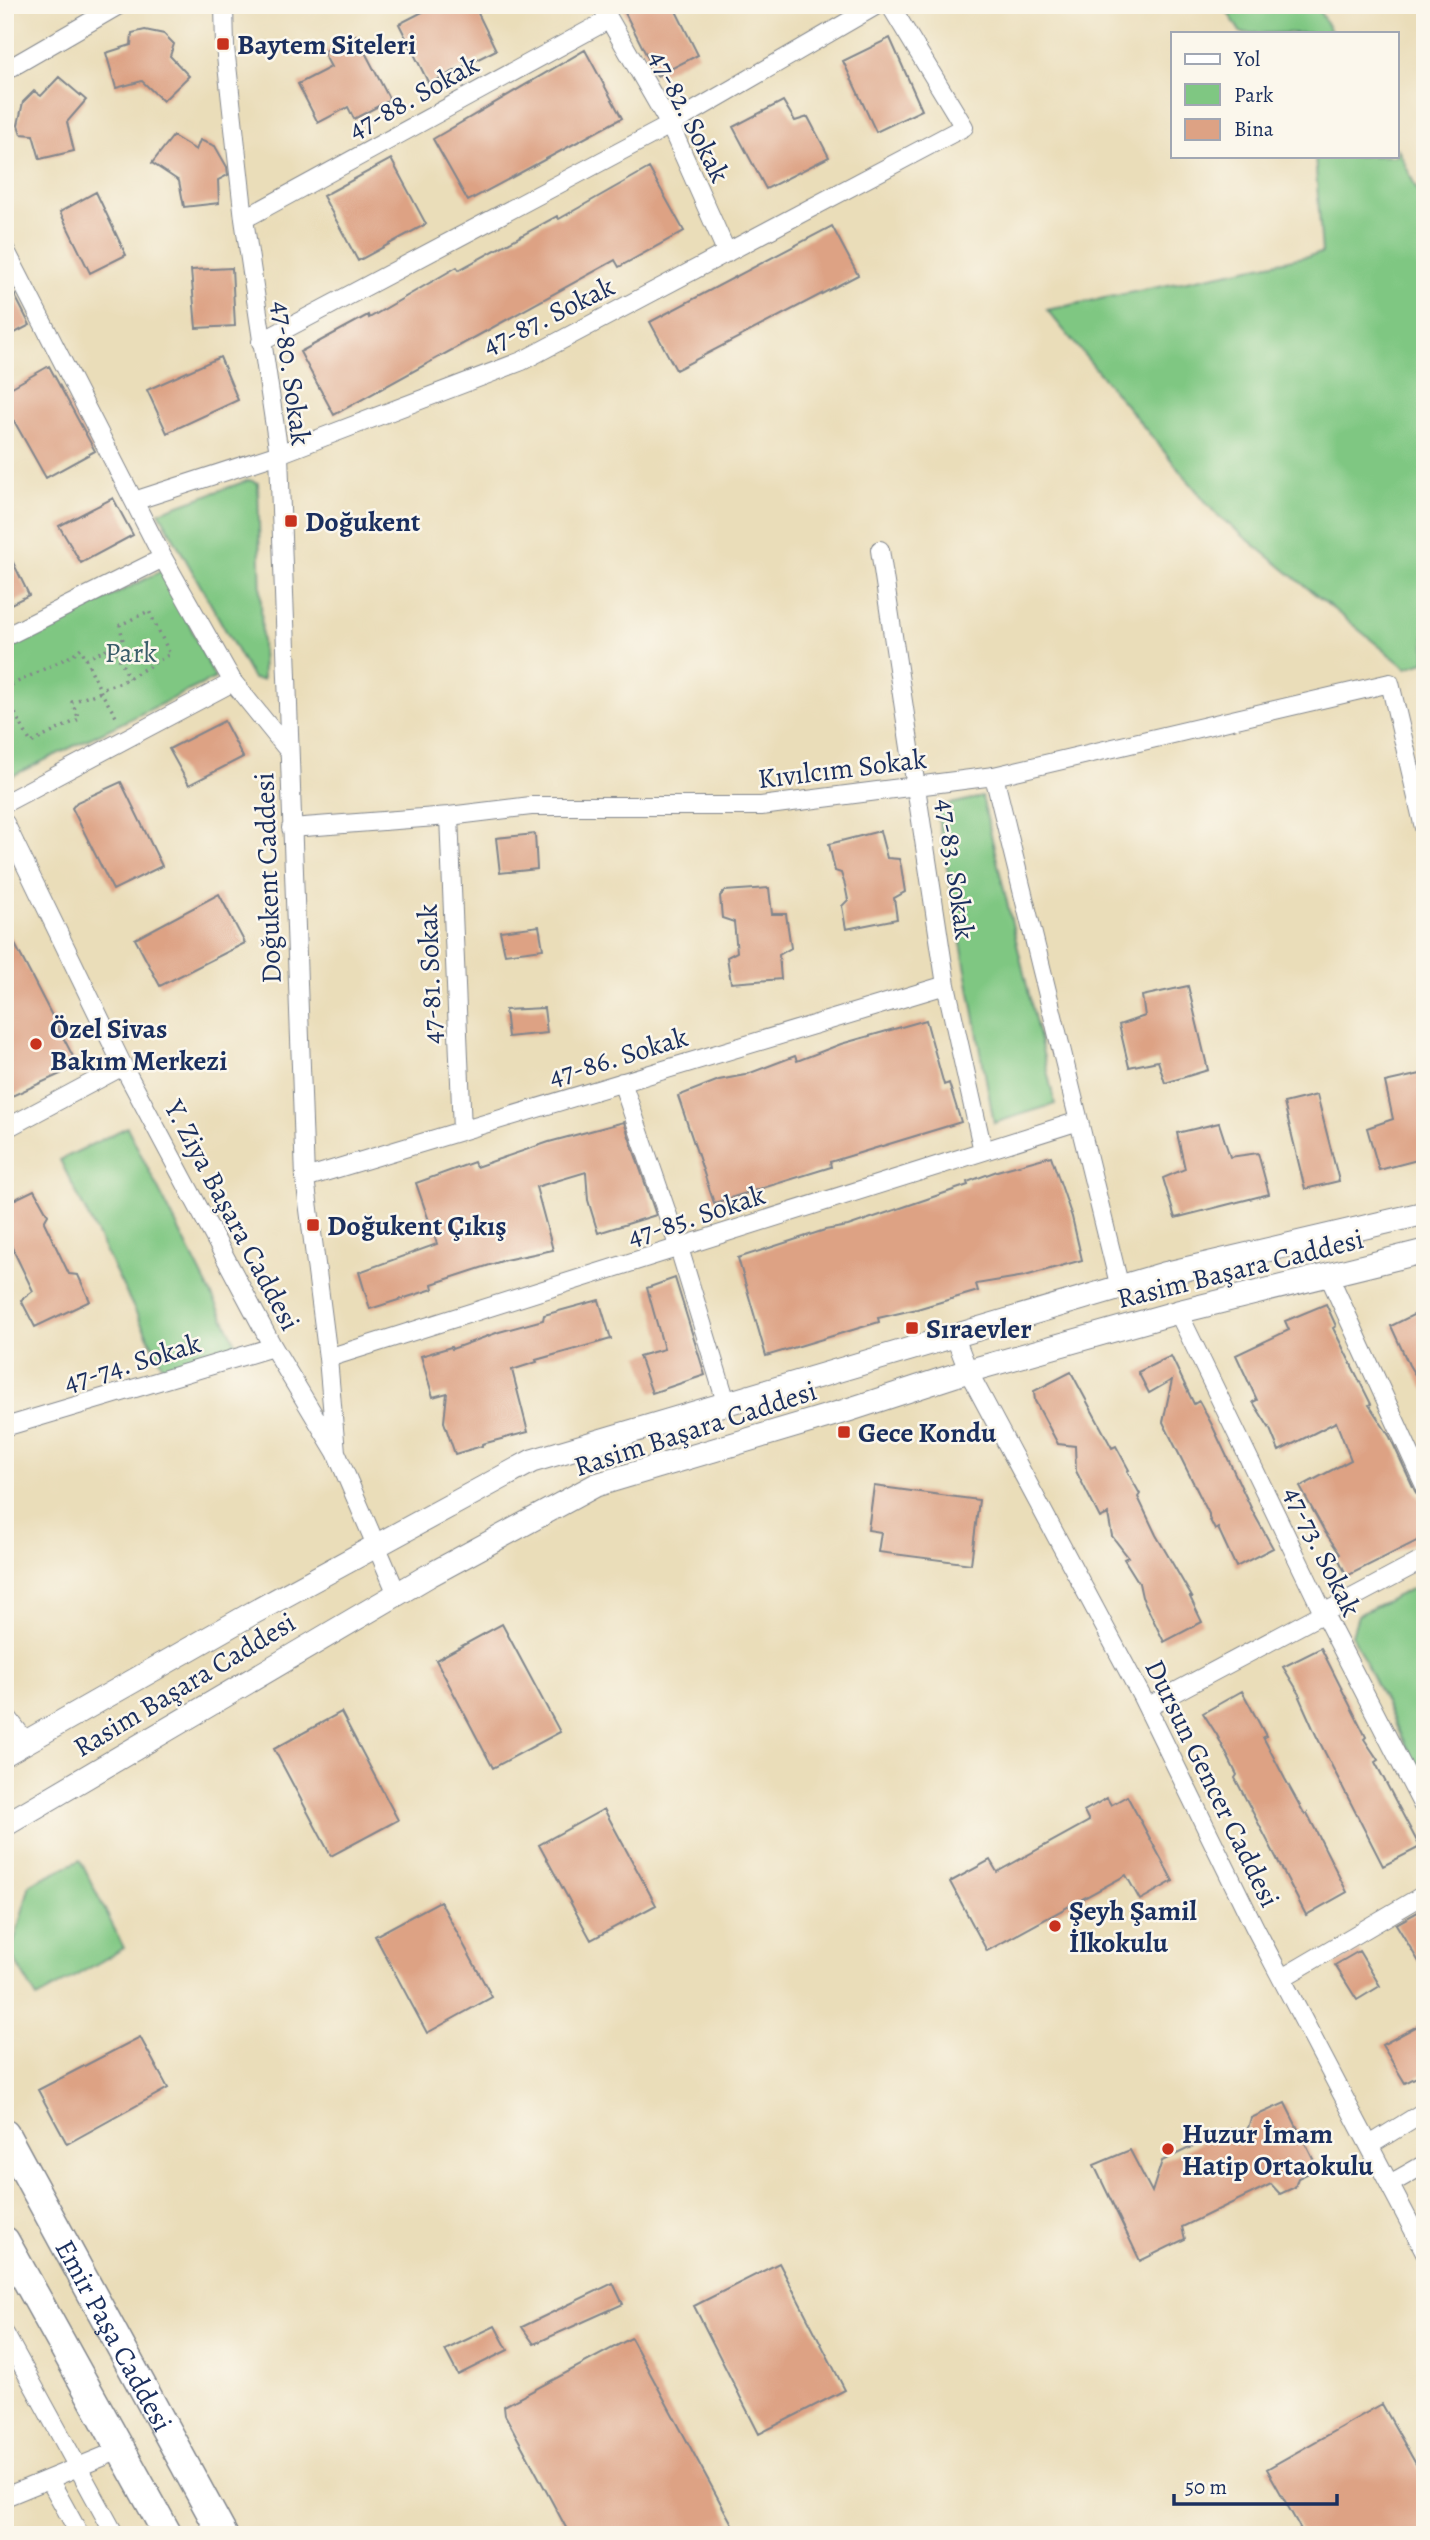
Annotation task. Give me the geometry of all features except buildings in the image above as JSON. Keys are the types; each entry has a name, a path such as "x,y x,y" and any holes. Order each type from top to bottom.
{"main road":[{"name":"Emir Paşa Caddesi","path":"5,2134 223,2535"},
{"name":"Emir Paşa Caddesi","path":"5,2241 168,2535"}],"street":[{"path":"5,71 119,5"},
{"name":"47-80. Sokak","path":"223,5 225,47 244,219 279,454 288,750"},
{"path":"261,342 670,125 877,5"},
{"name":"47-87. Sokak","path":"134,501 279,454 522,361 964,127 890,5"},
{"name":"47-88. Sokak","path":"244,219 605,12"},
{"name":"47-82. Sokak","path":"605,12 670,125 727,253"},
{"name":"Doğukent Caddesi","path":"5,249 163,558 233,682 288,750 305,1178 328,1358 336,1452"},
{"name":"47-83. Sokak","path":"880,550 946,985 983,1151"},
{"path":"5,637 163,558"},
{"path":"5,803 233,682"},
{"name":"Kıvılcım Sokak","path":"291,828 449,816 531,806 761,806 994,776 1390,683 1425,832"},
{"path":"994,776 1120,1288"},
{"name":"47-81. Sokak","path":"449,816 462,1130"},
{"name":"Y. Ziya Başara Caddesi","path":"5,823 123,1066 273,1347 336,1452 397,1594"},
{"name":"47-86. Sokak","path":"305,1178 946,985"},
{"path":"5,1129 123,1066"},
{"path":"622,1082 679,1248 726,1402"},
{"name":"47-85. Sokak","path":"328,1358 1079,1121"},
{"name":"Rasim Başara Caddesi","path":"11,1751 239,1621 532,1461 1164,1274 1425,1213"},
{"name":"Rasim Başara Caddesi","path":"15,1819 397,1594 596,1485 845,1412 968,1371 1178,1312 1425,1251"},
{"path":"1329,1276 1425,1486"},
{"name":"47-73. Sokak","path":"1178,1312 1324,1614 1425,1810"},
{"name":"Dursun Gencer Caddesi","path":"955,1337 968,1371 1147,1707 1282,1978 1425,2252"},
{"name":"47-74. Sokak","path":"5,1427 273,1347"},
{"path":"1147,1707 1425,1559"},
{"path":"5,1714 11,1751"},
{"path":"5,1845 15,1819"},
{"path":"1282,1978 1425,1894"},
{"path":"1370,2145 1425,2111"},
{"path":"1390,2184 1425,2164"},
{"path":"5,2334 115,2535"},
{"path":"5,2497 122,2449"},
{"path":"49,2479 80,2535"}],"path":[{"path":"5,695 32,743 79,719 72,702 129,678 170,654 149,611 120,625 123,641 86,659"},
{"path":"113,646 129,678"},
{"path":"5,688 71,656 81,648 100,691 128,737"}],"green space":[{"path":"1223,5 1316,5 1331,32 1240,32"},
{"path":"1398,149 1425,207 1425,662 1406,668 1215,513 1047,310 1322,253 1315,158 1398,158"},
{"path":"249,480 258,483 263,680 253,679 159,512"},
{"name":"Park","path":"163,570 215,678 10,777 5,768 5,650"},
{"path":"982,797 1055,1104 994,1123 936,807"},
{"path":"127,1127 238,1347 163,1367 60,1160"},
{"path":"1425,1582 1425,1785 1352,1635 1358,1615"},
{"path":"80,1860 124,1948 37,1998 11,1954 30,1884"}],"place":[{"name":"Baytem Siteleri","path":"223,44"},
{"name":"Doğukent","path":"291,521"},
{"name":"Özel Sivas Bakım Merkezi","path":"36,1044"},
{"name":"Doğukent Çıkış","path":"313,1225"},
{"name":"Sıraevler","path":"912,1328"},
{"name":"Gece Kondu","path":"844,1432"},
{"name":"Şeyh Şamil İlkokulu","path":"1055,1926"},
{"name":"Huzur İmam Hatip Ortaokulu","path":"1168,2149"}]}
